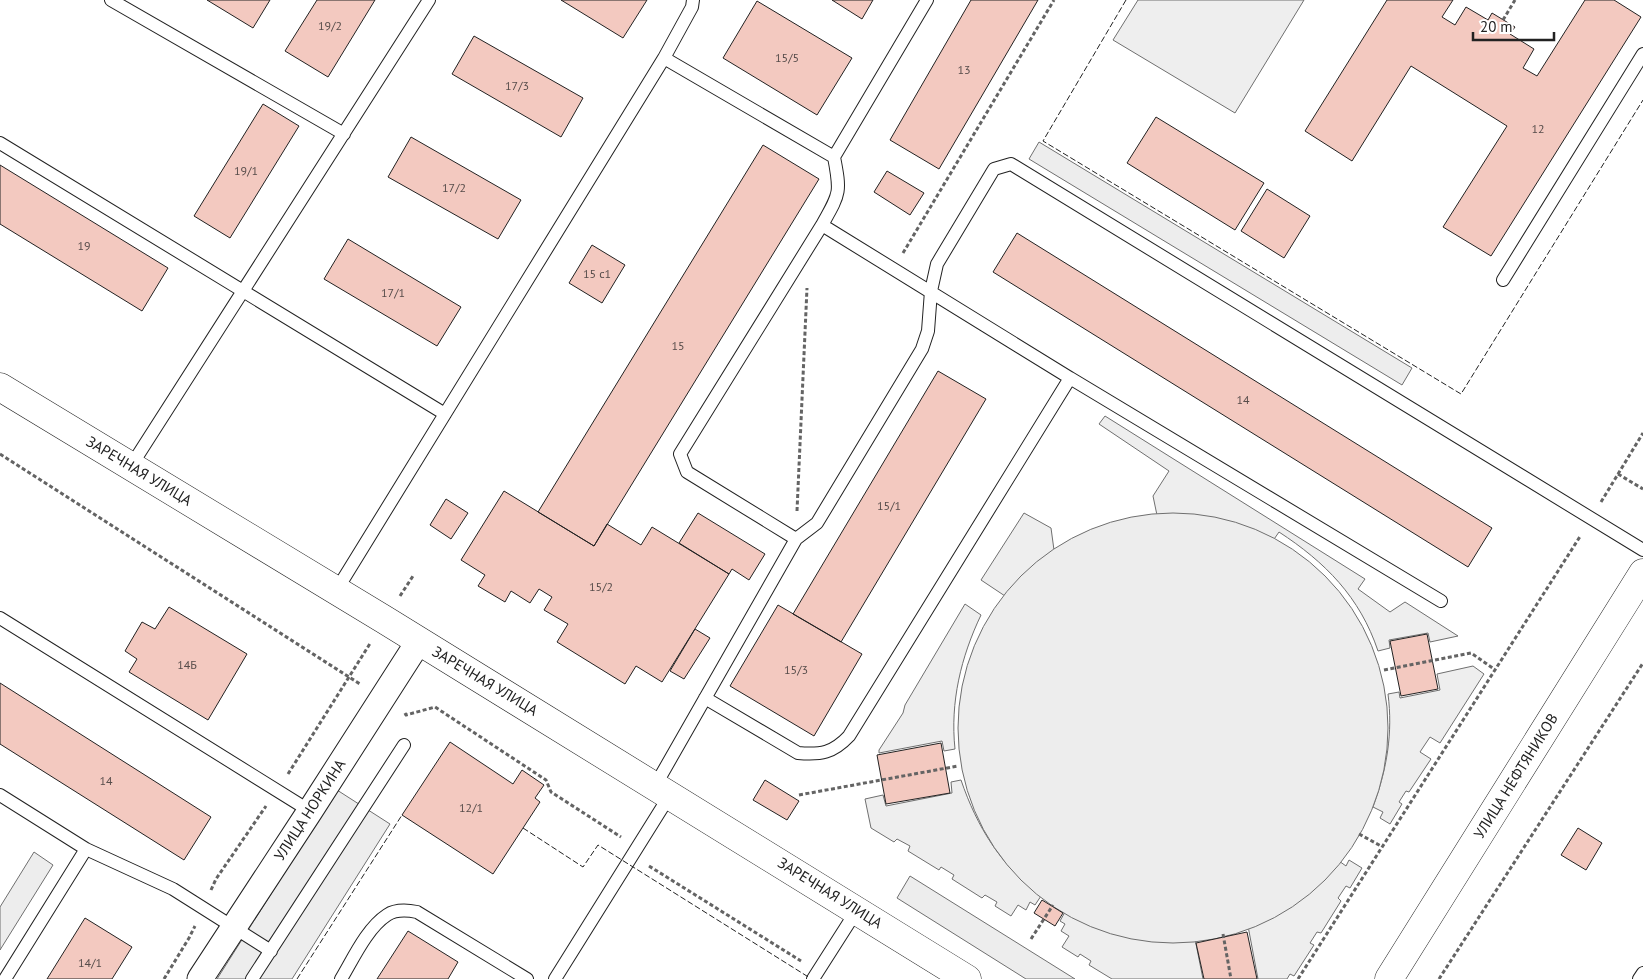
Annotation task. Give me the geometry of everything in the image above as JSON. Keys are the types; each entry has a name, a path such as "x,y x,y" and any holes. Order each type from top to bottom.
{"main road":[{"name":"ЗАРЕЧНАЯ УЛИЦА","path":"0,387 419,641 967,979"},
{"name":"УЛИЦА НЕФТЯНИКОВ","path":"1389,979 1643,573"}],"street":[{"name":"УЛИЦА НОРКИНА","path":"200,979 419,641"}],"lane":[{"path":"111,0 344,134"},
{"path":"131,466 429,0"},
{"path":"336,591 664,58 692,7 693,0"},
{"path":"796,539 687,472 680,454 837,198 839,185 834,157 927,0"},
{"path":"1503,280 1643,54"},
{"path":"664,58 834,157"},
{"path":"0,143 445,414"},
{"path":"555,979 663,791 705,698 796,539 817,523 922,349 928,331 931,291 937,264 994,169 1011,164 1643,550"},
{"path":"822,225 1070,378 1441,601"},
{"path":"705,698 798,753 815,754 838,747 849,736 1070,378"},
{"path":"0,618 310,811"},
{"path":"252,979 404,745"},
{"path":"0,795 86,849 173,889 270,951"},
{"path":"5,979 86,849"},
{"path":"341,979 374,926 388,914 404,910 417,912 527,979"},
{"path":"813,979 857,910"},
{"path":"1639,979 1643,973"}],"path":[{"path":"893,269 1054,0"},
{"path":"1503,20 1515,0"},
{"path":"796,539 809,244"},
{"path":"1298,979 1591,519 1643,433"},
{"path":"0,454 406,714"},
{"path":"1618,474 1643,489"},
{"path":"1384,670 1471,653 1494,669"},
{"path":"1439,979 1643,663"},
{"path":"799,795 958,766"},
{"path":"1359,834 1381,846"},
{"path":"1031,939 1054,905"},
{"path":"1223,934 1231,979"},
{"path":"164,979 189,938"}],"shaded area":[{"path":"1138,0 1304,0 1235,113 1113,40"},
{"path":"1039,142 1412,368 1402,385 1029,159"},
{"path":"1105,416 1365,579 1358,589 1390,612 1405,602 1458,636 1430,642 1428,633 1389,640 1390,648 1378,651 1361,614 1339,583 1311,556 1279,532 1270,545 1244,533 1216,524 1187,519 1158,520 1153,496 1169,471 1099,424"},
{"path":"1024,513 1051,528 1054,550 1058,555 1039,569 1011,600 981,580"},
{"path":"1173,513 1215,517 1255,530 1292,550 1325,576 1351,609 1371,646 1384,686 1388,728 1384,770 1371,810 1351,847 1325,880 1292,906 1255,926 1215,939 1173,943 1131,939 1091,926 1054,906 1021,880 995,847 975,810 962,770 958,728 962,686 975,646 995,609 1021,576 1054,550 1091,530 1131,517"},
{"path":"965,604 981,615 968,647 959,680 954,714 955,749 944,751 942,741 879,753 879,750 903,713 905,705"},
{"path":"1473,666 1484,674 1440,743 1430,737 1420,752 1431,759 1409,792 1406,791 1399,802 1402,804 1390,824 1380,818 1383,812 1373,807 1388,751 1390,723 1388,694 1399,692 1400,698 1440,690 1437,674"},
{"path":"961,780 975,814 1002,859 1041,896 1035,905 1030,902 1026,910 1018,905 1011,916 995,906 997,902 985,895 982,898 952,879 954,875 941,867 939,870 908,851 910,846 897,839 894,842 871,828 865,799 883,795 886,806 952,793 951,782"},
{"path":"337,790 390,824 292,979 217,979"},
{"path":"34,852 53,865 0,950 0,907"},
{"path":"1349,860 1362,868 1350,888 1346,886 1338,898 1341,901 1321,933 1317,932 1310,943 1314,945 1294,976 1290,974 1287,979 1258,979 1248,926 1261,922 1286,909 1309,892 1339,861 1346,866"},
{"path":"910,876 1075,979 1026,979 897,898"},
{"path":"1065,912 1097,926 1128,935 1160,939 1195,939 1203,979 1112,979 1089,965 1091,961 1080,954 1078,957 1062,947 1069,936 1061,931 1065,924 1060,921"}],"building":[{"path":"207,0 270,0 253,28"},
{"path":"317,0 375,0 328,77 285,51"},
{"path":"561,0 647,0 623,38"},
{"path":"832,0 873,0 862,19"},
{"path":"971,0 1038,0 939,169 890,140"},
{"path":"1387,0 1453,0 1442,17 1455,25 1466,7 1488,20 1492,13 1515,27 1510,34 1534,49 1523,68 1537,76 1585,0 1614,0 1641,17 1491,256 1443,227 1507,126 1411,66 1352,161 1305,131"},
{"path":"757,1 852,58 817,115 723,58"},
{"path":"474,36 583,98 561,137 452,74"},
{"path":"263,104 299,126 230,238 194,216"},
{"path":"1156,117 1264,183 1235,230 1127,163"},
{"path":"411,137 521,200 498,239 388,177"},
{"path":"763,145 819,179 594,546 538,512"},
{"path":"0,165 168,268 142,311 0,224"},
{"path":"887,171 924,193 910,215 874,192"},
{"path":"1267,189 1310,216 1284,258 1241,231"},
{"path":"1017,233 1492,528 1468,567 993,272"},
{"path":"348,239 461,307 437,346 324,279"},
{"path":"592,245 625,265 602,303 569,283"},
{"path":"938,371 986,399 841,642 793,614"},
{"path":"504,491 594,546 607,524 641,545 652,527 729,574 662,682 636,666 625,684 557,642 568,624 544,610 552,597 539,589 530,603 511,591 505,602 478,586 485,575 461,560"},
{"path":"446,499 468,513 451,539 430,525"},
{"path":"698,513 765,554 749,580 732,569 729,574 679,543"},
{"path":"778,605 862,654 814,736 730,686"},
{"path":"169,607 247,654 208,720 129,672 137,659 125,651 142,622 155,629"},
{"path":"695,629 710,638 684,679 670,671"},
{"path":"1427,634 1438,689 1401,696 1390,641"},
{"path":"0,683 211,817 184,860 0,744"},
{"path":"450,742 513,784 522,770 544,785 535,798 540,802 493,874 402,815"},
{"path":"941,743 950,793 886,804 877,755"},
{"path":"765,780 799,801 787,820 753,800"},
{"path":"1578,828 1602,843 1586,870 1561,855"},
{"path":"1042,900 1063,913 1055,926 1034,913"},
{"path":"85,918 132,947 112,979 47,979"},
{"path":"408,931 458,962 448,979 377,979"},
{"path":"1247,932 1257,979 1204,979 1196,943"}],"fence":[{"path":"1126,0 1043,141 1461,394 1643,100"},
{"path":"297,979 402,815"},
{"path":"523,828 583,867 598,845 810,978"}]}
